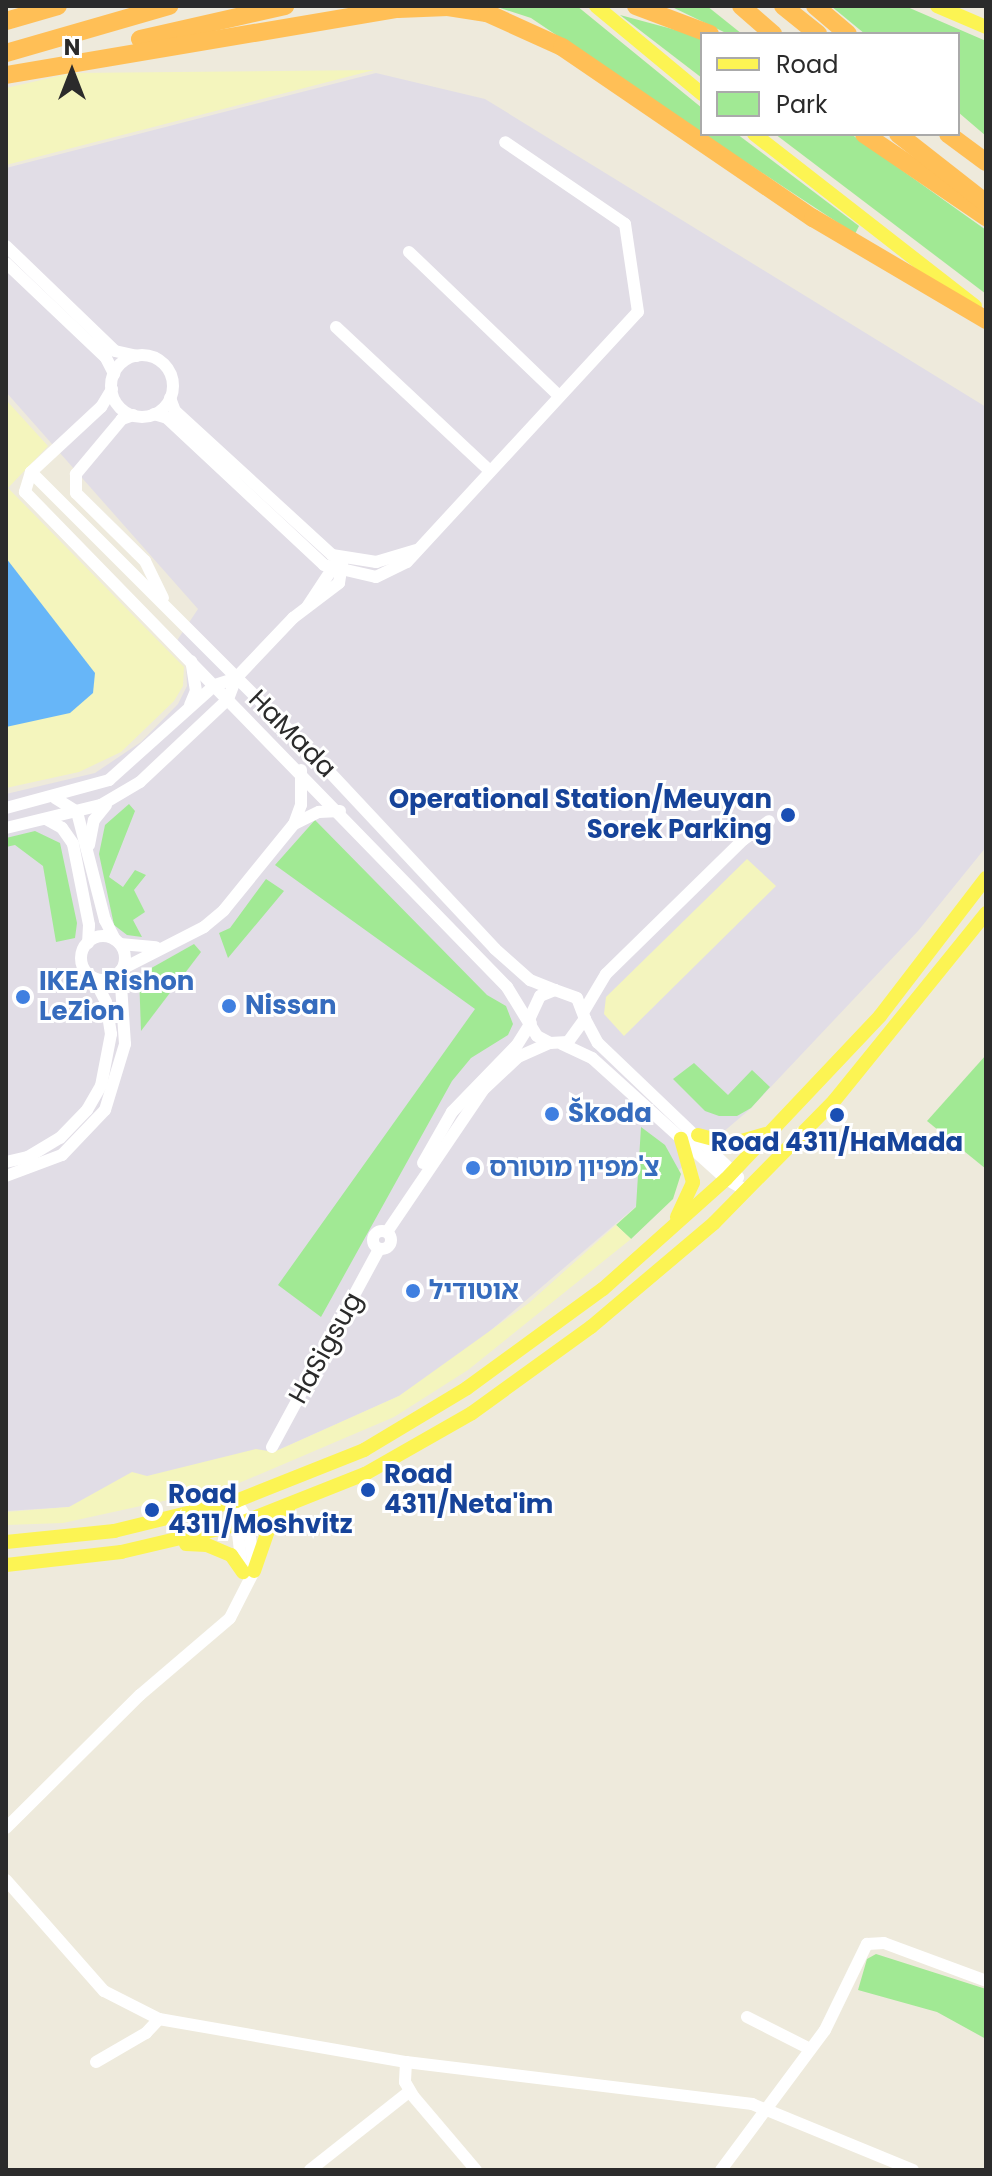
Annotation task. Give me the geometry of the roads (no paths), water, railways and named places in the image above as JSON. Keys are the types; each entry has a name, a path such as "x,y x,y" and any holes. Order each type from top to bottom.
{"highway":[{"path":"6,21 58,6"},
{"path":"6,53 169,6"},
{"path":"6,74 285,6"},
{"path":"741,6 771,32"},
{"path":"783,6 816,32"},
{"path":"815,6 846,32"},
{"path":"6,74 398,9 448,7 487,13 562,47 813,218 986,318"},
{"path":"644,8 705,32"},
{"path":"960,131 986,154"},
{"path":"867,136 986,217"},
{"path":"901,136 986,203"},
{"path":"951,136 986,162"}],"main road":[{"path":"596,6 700,92"},
{"path":"937,6 982,26"},
{"path":"757,136 986,318"},
{"path":"6,1542 114,1531 236,1501 364,1450 428,1414 555,1326 665,1235 730,1175 880,1016 986,878"},
{"path":"6,1565 170,1543 242,1523 293,1505 405,1454 507,1389 640,1287 746,1190 850,1083 986,913"},
{"path":"698,1135 739,1143 780,1125"},
{"path":"665,1235 693,1182 681,1139"},
{"path":"170,1543 207,1545 231,1555 248,1572 269,1528 293,1505"}],"street":[{"path":"168,609 145,561 76,493 76,474 122,419 154,414 167,418 331,568 376,577 396,569 419,548 638,312 629,237 617,217 505,142"},
{"path":"6,246 115,351 163,364 173,381 170,398 175,411 332,555 376,562 419,548"},
{"path":"409,252 559,396"},
{"path":"6,263 106,358 114,374 112,389 101,407 31,472"},
{"path":"336,327 490,471"},
{"path":"114,374 136,356"},
{"path":"112,389 117,403 133,415"},
{"path":"154,414 170,398"},
{"name":"HaMada","path":"530,1020 301,770 25,492 31,472 236,678 495,949 530,980 562,991"},
{"path":"89,852 94,820 111,801 149,774 228,699 236,678 307,607 331,568 343,558"},
{"path":"307,607 319,603 344,573 343,558"},
{"path":"185,714 196,691 190,658"},
{"path":"6,808 89,789 118,774 215,685 236,678"},
{"path":"202,724 225,713 244,714"},
{"path":"94,978 106,980 213,921 294,824 301,805 301,770"},
{"path":"6,1176 62,1155 105,1110 125,1044 121,970 125,956 105,920 77,812 54,797"},
{"path":"6,828 111,801"},
{"path":"294,824 319,812 340,811"},
{"path":"6,1162 28,1157 60,1138 87,1110 101,1086 111,1034 106,1002 82,960 88,943 73,844 62,828 46,819"},
{"path":"407,1199 483,1090 518,1057 575,1038 606,974 743,840 769,821"},
{"path":"88,943 103,936 118,942 163,947"},
{"path":"407,1199 452,1112 517,1045 540,996 606,974"},
{"path":"562,991 585,1015 598,1043 698,1135 730,1175"},
{"path":"530,1020 537,1036 592,1058 681,1139 746,1190"},
{"name":"HaSigsug","path":"272,1447 379,1249 374,1237 387,1232 407,1199"},
{"path":"6,1828 140,1695 218,1632 237,1604 248,1572 236,1501"},
{"path":"6,1880 72,1961 104,1991 159,2019 406,2062 764,2108 913,2170"},
{"path":"721,2170 834,2016 867,1944 884,1943 986,1981"},
{"path":"747,2017 810,2049"},
{"path":"96,2062 146,2033 159,2019"},
{"path":"406,2062 403,2074 410,2091 476,2170"},
{"path":"310,2170 410,2091"}],"water":[{"path":"6,558 95,673 93,693 70,713 6,727"}],"place":[{"name":"Operational Station/Meuyan Sorek Parking","path":"788,815"},
{"name":"IKEA Rishon LeZion","path":"23,997"},
{"name":"Nissan","path":"229,1006"},
{"name":"Škoda","path":"552,1114"},
{"name":"Road 4311/HaMada","path":"837,1115"},
{"name":"צ'מפיון מוטורס","path":"473,1168"},
{"name":"אוטודיל","path":"413,1291"},
{"name":"Road 4311/Neta'im","path":"368,1490"},
{"name":"Road 4311/Moshvitz","path":"152,1510"}]}
